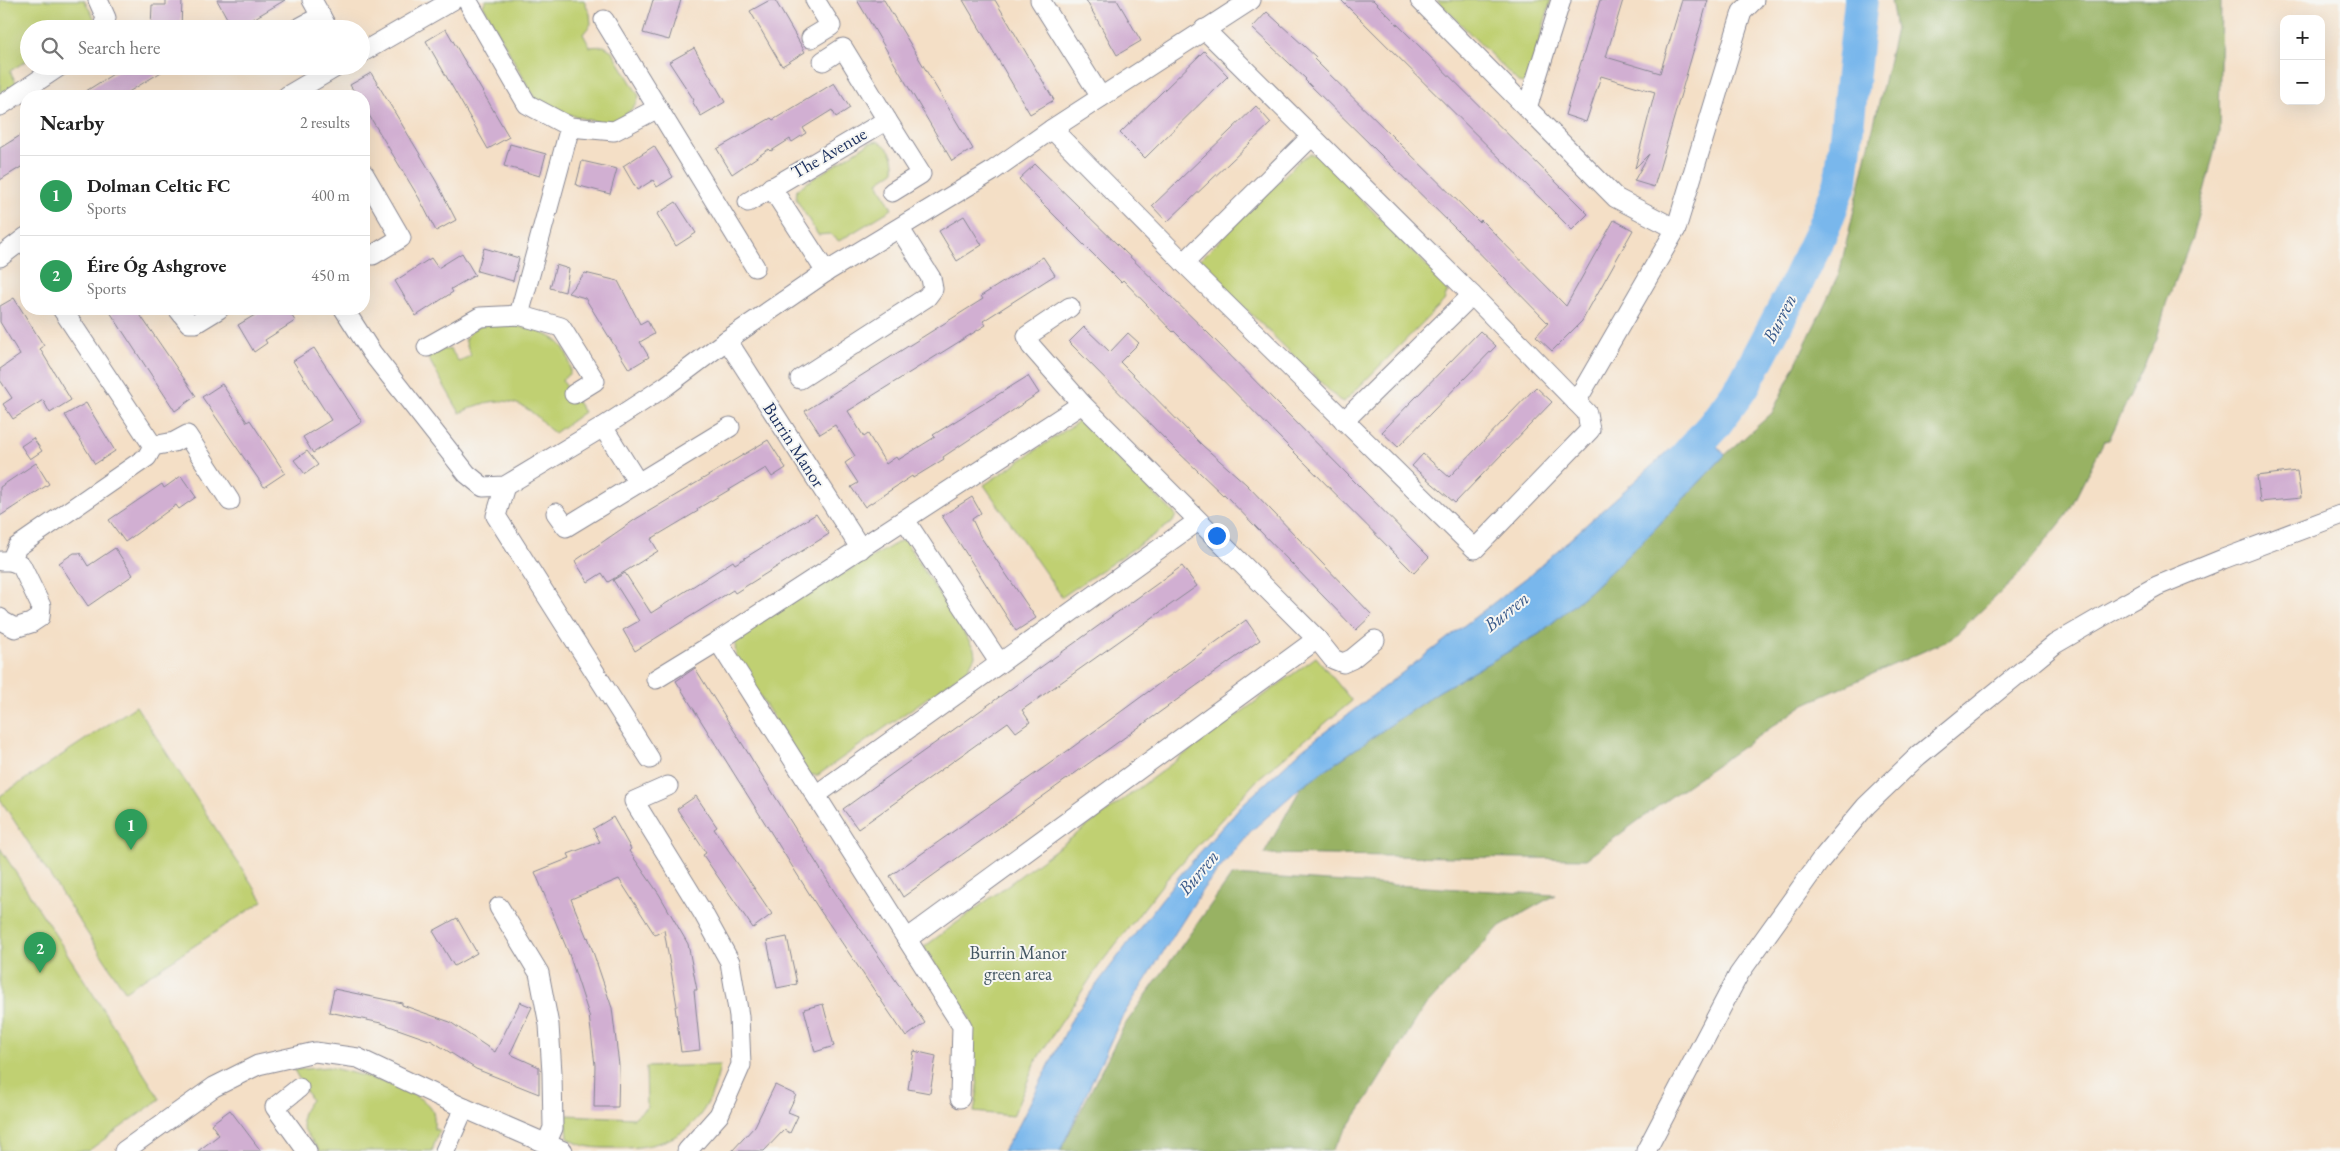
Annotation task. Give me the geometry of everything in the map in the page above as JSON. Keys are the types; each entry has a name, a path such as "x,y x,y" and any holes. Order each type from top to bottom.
{"street":[{"path":"98,0 105,20"},
{"path":"370,48 453,0"},
{"path":"467,0 527,104 570,127 614,131 658,108"},
{"path":"811,38 831,26 815,0"},
{"path":"1040,0 1100,97"},
{"path":"348,315 372,353 467,474 483,487 505,486 603,427 666,386 727,340 826,272 900,229 991,172 1100,97 1250,0"},
{"path":"1420,0 1616,198 1676,229"},
{"path":"1527,108 1561,0"},
{"path":"1576,402 1676,229 1742,12 1754,0"},
{"path":"604,20 755,267"},
{"path":"1052,129 1184,263 1475,549 1590,430 1586,413 1472,295 1204,29"},
{"name":"The Avenue","path":"823,61 843,48 921,174 892,192"},
{"path":"24,90 46,75"},
{"path":"314,89 329,75"},
{"path":"0,106 20,93"},
{"name":"The Avenue","path":"748,202 887,120"},
{"path":"519,315 570,127"},
{"path":"1184,263 1311,137"},
{"path":"370,184 401,238 373,255"},
{"name":"The Avenue","path":"771,187 826,272"},
{"path":"800,380 927,297 933,289 931,278 900,229"},
{"path":"0,257 20,246"},
{"path":"1344,420 1472,295"},
{"path":"1070,307 1027,336 1031,346 1082,404 1317,638 1334,659 1343,663 1352,659 1375,640"},
{"path":"66,315 153,446"},
{"path":"183,315 189,323 196,323 209,315"},
{"path":"427,347 480,317 519,315 561,327 595,381 574,394"},
{"name":"Burrin Manor","path":"727,340 861,549"},
{"path":"656,679 861,549 1082,404"},
{"path":"556,513 566,527 730,426"},
{"path":"603,427 638,483"},
{"path":"153,446 174,442 187,435 230,502"},
{"path":"0,618 15,628 31,623 40,617 41,606 21,565 6,561 18,547 147,457 153,446"},
{"path":"505,486 496,516 650,759"},
{"path":"1646,1151 1739,974 1820,861 1866,806 1918,756 2055,644 2105,615 2158,586 2272,539 2340,515"},
{"path":"904,520 1000,662"},
{"path":"816,795 1198,521"},
{"path":"907,939 1317,638"},
{"path":"718,641 962,1026 960,1098"},
{"path":"668,786 634,801 704,913 730,962 739,1016 741,1065 719,1115 686,1151"},
{"path":"124,1151 214,1088 258,1065 315,1052 358,1058 464,1108 555,1147 549,1025 538,973 499,907"},
{"path":"300,1088 275,1108 307,1151"},
{"path":"445,1151 464,1108"}],"green space":[{"path":"0,0 84,0 95,20 20,20 20,65 10,71 17,84 0,95"},
{"path":"486,0 584,0 590,14 591,24 583,34 590,47 604,46 612,51 639,96 637,102 619,119 601,122 567,114 535,99 483,5"},
{"path":"1437,0 1551,0 1528,80 1523,83 1518,82"},
{"path":"1891,0 2221,0 2219,134 2191,241 2167,301 2157,338 2109,440 2104,441 2067,515 2018,576 1951,639 1805,704 1676,793 1586,859 1264,854 1302,786 1438,692 1539,634 1590,591 1652,532 1725,455 1772,413 1839,274 1896,29"},
{"path":"878,141 889,150 894,161 894,171 878,182 892,209 839,241 830,234 818,235 796,199 797,189 869,143"},
{"path":"1310,154 1317,155 1445,284 1448,290 1444,301 1344,402 1339,400 1200,264 1201,259 1301,159"},
{"path":"494,322 545,334 563,348 569,359 570,373 562,380 584,412 555,433 537,416 525,408 507,401 489,402 460,413 428,358 441,350 451,350 459,362 471,355 465,340 470,332"},
{"path":"1079,421 1176,515 1173,522 1062,597 984,485"},
{"path":"904,539 974,649 975,656 968,669 818,775 809,775 736,657 735,643 740,632"},
{"name":"Burrin Manor green area","path":"1316,657 1352,701 1260,777 1165,881 1098,967 1037,1059 1013,1116 974,1112 978,1088 969,1016 924,947"},
{"path":"136,706 263,901 125,991 0,799 0,796"},
{"path":"0,848 160,1099 88,1151 0,1151"},
{"path":"1232,875 1555,895 1500,926 1423,1009 1360,1110 1331,1151 1060,1151 1124,1026"},
{"path":"720,1065 715,1086 707,1104 697,1119 685,1130 670,1139 634,1148 606,1148 584,1146 568,1138 566,1115 634,1118 647,1107 646,1067"},
{"path":"328,1067 384,1082 400,1088 425,1102 433,1112 434,1129 439,1130 432,1151 320,1151 303,1127 302,1115 311,1100 294,1070"}],"water":[{"path":"1700,427 1725,455 1652,532 1590,591 1539,634 1438,692 1302,786 1250,832 1203,889 1122,1017 1060,1151 1003,1151 1019,1125 1075,1013 1180,875 1241,806 1304,748 1530,575 1674,446"}],"building":[{"path":"166,0 182,0 181,20 151,20 152,5 166,5"},
{"path":"217,0 285,0 251,20 228,20"},
{"path":"653,0 681,0 669,40 643,33"},
{"path":"770,0 775,0 805,52 782,66 750,11"},
{"path":"857,0 884,0 973,149 952,161"},
{"path":"963,0 995,0 1054,100 1030,114"},
{"path":"1086,0 1117,0 1141,41 1117,55"},
{"path":"1341,0 1373,0 1588,214 1572,230"},
{"path":"1600,0 1623,0 1606,57 1660,73 1682,0 1708,0 1654,187 1634,181 1649,154 1635,168 1655,92 1601,76 1586,122 1565,115"},
{"path":"1267,12 1316,57 1314,59 1479,222 1481,220 1566,306 1614,220 1633,230 1582,321 1552,351 1536,336 1548,323 1306,79 1252,28"},
{"path":"446,29 509,137 488,149 426,41"},
{"path":"694,48 725,102 701,116 692,101 694,100 669,62"},
{"path":"1204,51 1228,76 1145,158 1120,133"},
{"path":"370,74 436,181 456,220 436,231 419,198 370,117 370,90 353,90 350,85"},
{"path":"112,75 156,75 132,90 88,90"},
{"path":"834,83 850,108 836,117 832,110 803,128 806,133 792,142 790,139 771,151 769,149 732,174 717,149 771,118 773,120"},
{"path":"1256,106 1271,123 1167,222 1152,206"},
{"path":"20,136 20,168 0,180 0,148"},
{"path":"510,144 546,154 540,176 504,166"},
{"path":"654,146 673,177 657,187 653,180 637,190 623,166"},
{"path":"582,161 617,169 610,194 576,185"},
{"path":"1035,164 1208,333 1429,557 1414,573 1123,280 1121,282 1019,179"},
{"path":"676,202 696,233 676,246 657,214"},
{"path":"964,216 982,245 957,261 939,231"},
{"path":"484,248 519,258 513,281 477,271"},
{"path":"462,253 475,275 451,289 453,292 416,316 395,281 431,258 438,268"},
{"path":"1043,257 1055,275 983,321 986,325 848,411 864,437 868,434 886,464 896,457 898,460 935,437 933,435 1028,376 1039,393 943,457 944,459 913,478 912,476 865,507 851,487 858,483 845,463 855,456 835,425 820,434 805,411 983,299 981,296"},
{"path":"556,265 569,269 565,292 550,288"},
{"path":"585,273 618,281 640,324 647,320 654,334 640,342 649,357 629,369 585,298 568,293"},
{"path":"14,298 20,308 20,315 25,315 44,346 40,349 71,400 50,413 43,400 13,419 3,404 12,398 0,380 0,369 20,355 0,322 0,306"},
{"path":"112,315 140,315 196,396 175,411"},
{"path":"255,315 292,315 295,321 265,340 267,343 254,352 238,325"},
{"path":"1084,327 1110,352 1128,333 1139,343 1120,362 1202,445 1246,484 1372,615 1356,630 1224,494 1175,449 1069,342"},
{"path":"1480,331 1496,346 1398,447 1382,432"},
{"path":"314,348 362,422 313,453 303,437 331,420 293,361"},
{"path":"222,384 247,422 250,420 285,473 264,487 202,397"},
{"path":"1536,387 1552,402 1455,503 1412,466 1423,454 1449,477"},
{"path":"86,403 115,451 95,464 65,415"},
{"path":"33,438 42,451 30,459 21,446"},
{"path":"768,440 786,468 772,477 766,468 697,509 698,511 651,539 658,551 608,582 602,573 588,582 575,561 636,519"},
{"path":"307,451 318,465 305,474 294,460"},
{"path":"36,463 49,484 0,516 0,487"},
{"path":"2297,471 2301,498 2260,502 2257,476"},
{"path":"181,476 196,497 179,509 176,505 125,542 109,520 162,484 164,488"},
{"path":"972,497 981,513 972,519 980,536 1036,618 1016,631 942,516"},
{"path":"816,514 829,534 735,593 733,590 635,651 623,630 639,621 613,580 625,573 651,613 733,561 735,564"},
{"path":"115,548 133,575 88,606 59,563 74,553 80,553 88,566"},
{"path":"1182,566 1197,586 1022,710 1030,722 1016,732 1008,722 858,829 843,809"},
{"path":"1246,620 1260,640 903,897 890,876 1066,752"},
{"path":"695,668 834,891 925,1023 906,1037 817,906 676,681"},
{"path":"696,796 717,827 714,829 772,914 753,928 703,855 706,853 677,809"},
{"path":"613,817 631,849 629,851 659,894 688,944 697,990 694,990 700,1050 681,1052 675,1006 677,1006 664,930 655,935 619,879 571,899 588,937 612,1008 619,1065 618,1107 594,1107 595,1065 589,1015 569,954 535,872 570,858 568,854 600,842 593,829"},
{"path":"457,918 477,953 454,966 433,931"},
{"path":"787,937 797,984 777,988 767,941"},
{"path":"334,989 402,1003 402,1005 450,1022 495,1052 520,1002 532,1007 510,1054 539,1067 539,1094 476,1069 432,1041 381,1023 329,1012"},
{"path":"823,1004 834,1046 815,1052 804,1009"},
{"path":"914,1051 936,1056 930,1093 908,1089"},
{"path":"775,1085 796,1095 788,1112 798,1116 790,1133 784,1130 764,1151 732,1151 755,1126"},
{"path":"230,1110 261,1151 198,1151 219,1135 211,1124"}],"waterway":[{"name":"Burren","path":"1675,469 1714,425 1743,386 1788,301 1823,228 1841,182 1861,0"}],"place":[{"name":"Dolman Celtic FC","path":"131,850"},
{"name":"Éire Óg Ashgrove","path":"40,973"}]}
